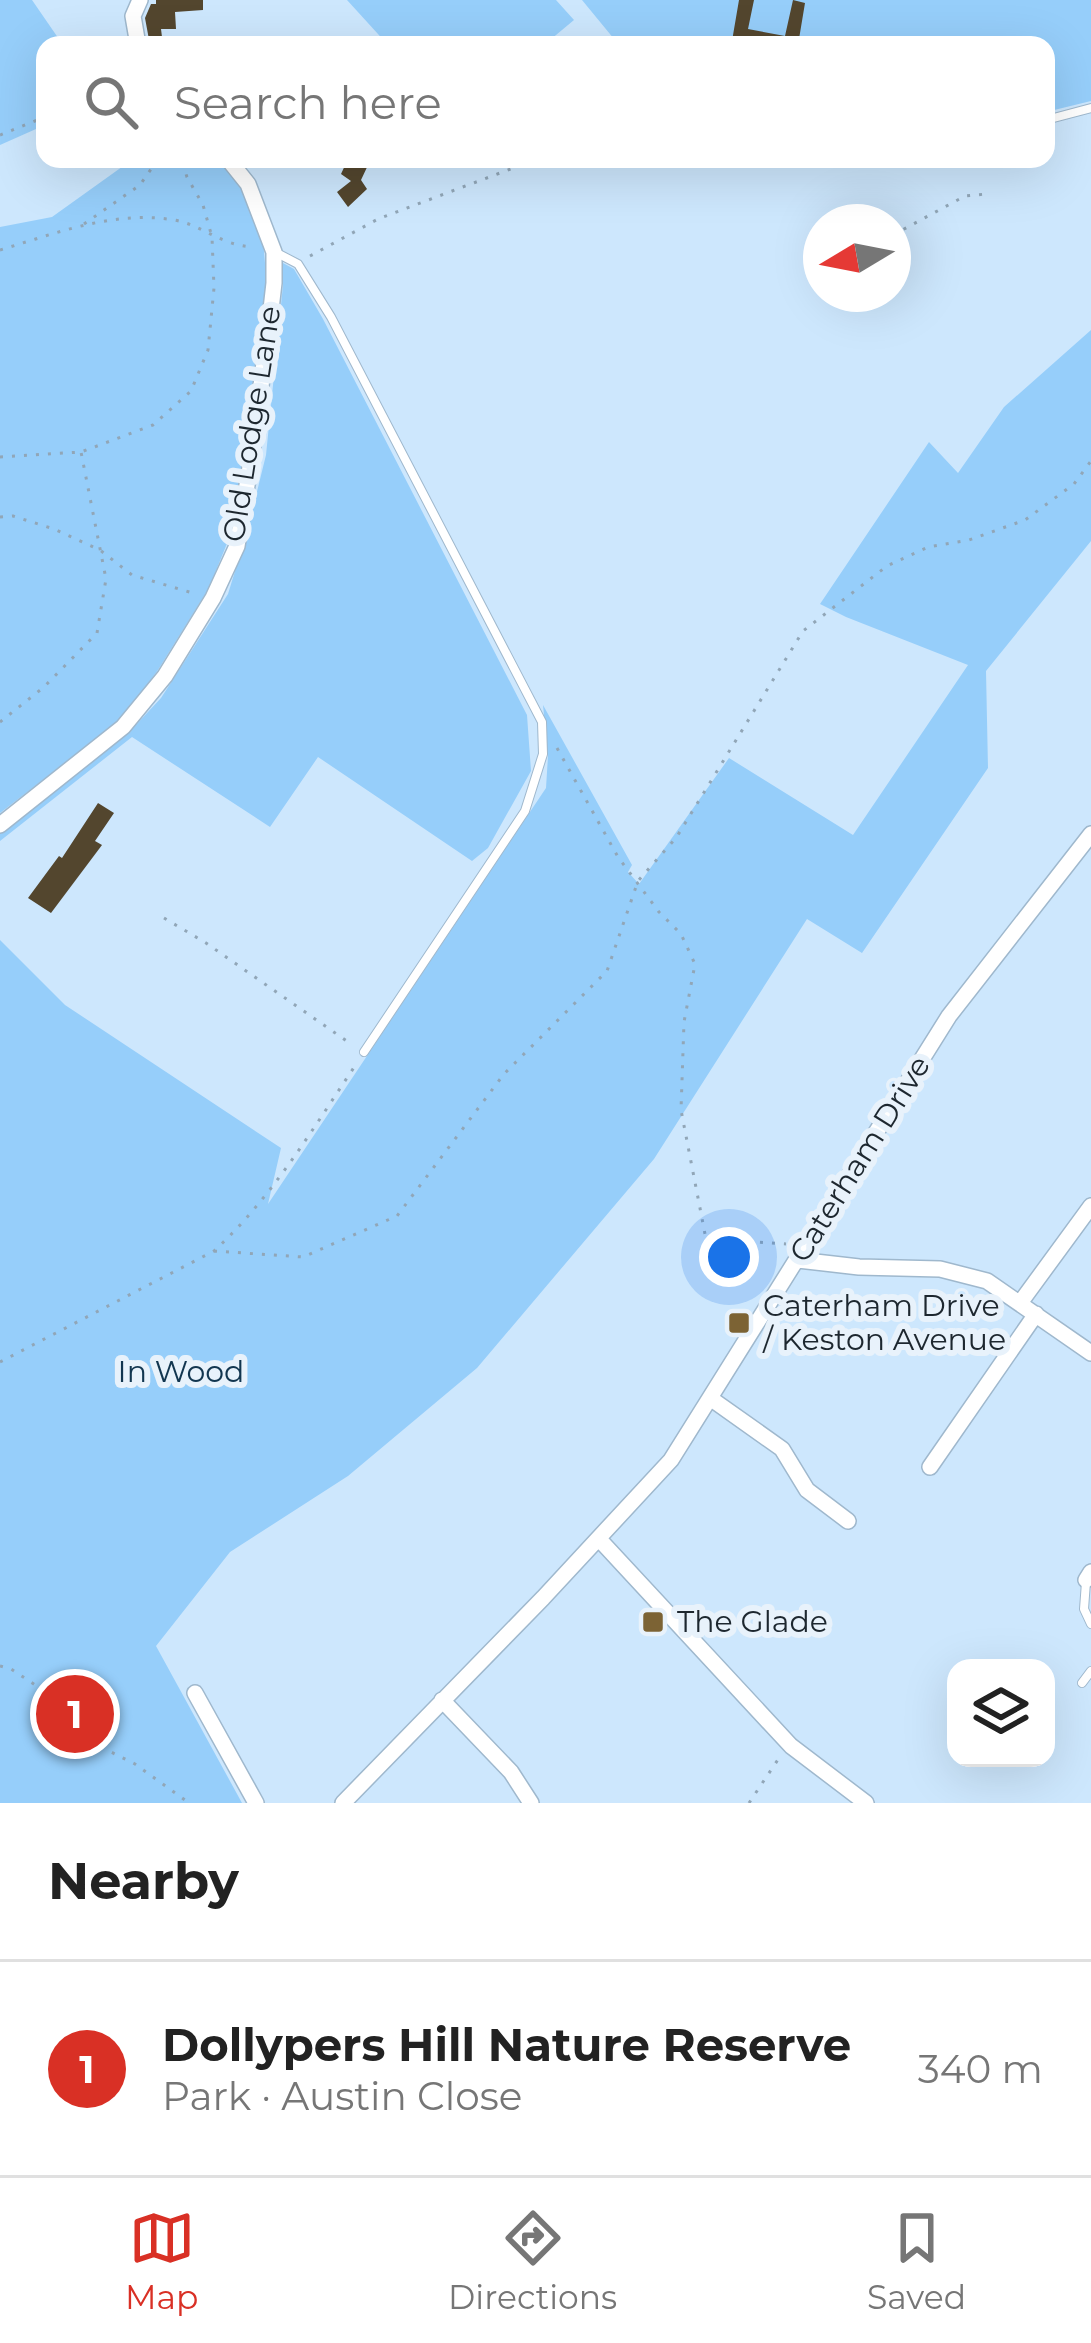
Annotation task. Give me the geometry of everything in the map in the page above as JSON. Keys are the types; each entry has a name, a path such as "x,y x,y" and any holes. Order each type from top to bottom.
{"street":[{"path":"136,36 133,16 140,0"},
{"name":"Old Lodge Lane","path":"0,825 123,727 165,676 213,598 237,546 272,301 274,252 248,184 235,168"},
{"name":"Caterham Drive","path":"343,1803 671,1460 949,1016 1091,834"},
{"path":"1020,1303 1091,1206"},
{"path":"802,1252 859,1267 940,1269 987,1281 1091,1353"},
{"path":"930,1467 1036,1314"},
{"path":"710,1398 782,1448 807,1490 848,1521"},
{"path":"599,1539 790,1746 866,1803"},
{"path":"195,1693 256,1803"},
{"path":"442,1700 511,1772 531,1803"}],"lane":[{"path":"1055,117 1091,108"},
{"path":"274,252 298,264 331,317 542,722 543,754 524,811 364,1052"},
{"path":"1088,1576 1084,1609 1091,1624"},
{"path":"1082,1683 1091,1671"}],"path":[{"path":"0,135 36,121"},
{"path":"83,225 140,185 152,168"},
{"path":"0,457 81,452 153,425 191,391 208,350 214,288 212,237 203,205 184,168"},
{"path":"298,264 377,219 513,168"},
{"path":"911,225 964,196 986,194"},
{"path":"0,250 131,216 180,221 232,246 254,248"},
{"path":"0,722 44,687 97,633 106,579 81,452"},
{"path":"214,1251 303,1257 397,1216 503,1074 607,970 638,881 676,838 803,631 887,566 928,547 969,541 1025,520 1074,484 1091,461"},
{"path":"0,518 13,516 54,529 100,550 132,575 213,598"},
{"path":"542,722 618,857 681,934 695,964 684,1022 681,1110 705,1234 711,1239 802,1252"},
{"path":"0,1362 214,1251 266,1193 364,1052 164,918"},
{"path":"0,1666 83,1717 111,1752 135,1763 189,1803"},
{"path":"749,1803 790,1746"}],"green space":[{"path":"0,0 32,0 57,36 36,36 36,129 0,145"},
{"path":"347,0 556,0 574,20 555,36 380,36"},
{"path":"582,0 1091,0 1091,101 1055,110 1055,36 612,36"},
{"path":"120,168 227,168 240,186 263,240 267,286 255,401 228,541 209,588 122,719 0,813 0,227 52,217"},
{"path":"283,263 294,269 323,319 527,715 531,771 488,848 472,861 318,757 270,827 132,737 0,841 0,831 132,729 161,698 228,594 266,455"},
{"name":"In Wood","path":"1091,330 1091,541 986,671 988,768 862,953 807,919 654,1159 477,1368 348,1476 230,1552 156,1646 242,1803 0,1803 0,940 65,1005 281,1148 268,1204 546,788 543,705 632,865 628,872 639,884 729,758 853,835 968,665 820,604 929,442 958,473 1004,407"}],"building":[{"path":"156,0 203,0 203,10 175,12 176,29 161,29 162,36 148,36 145,18 151,4"},
{"path":"739,0 754,0 748,29 785,36 733,36"},
{"path":"793,0 805,3 800,36 785,36"},
{"path":"344,168 367,168 361,180 367,189 348,207 337,192 351,181 341,174"},
{"path":"98,803 114,813 95,841 102,845 51,913 28,898 62,858"}],"place":[{"name":"Caterham Drive / Keston Avenue","path":"739,1323"},
{"name":"The Glade","path":"653,1622"},
{"name":"Dollypers Hill Nature Reserve","path":"75,1714"}]}
